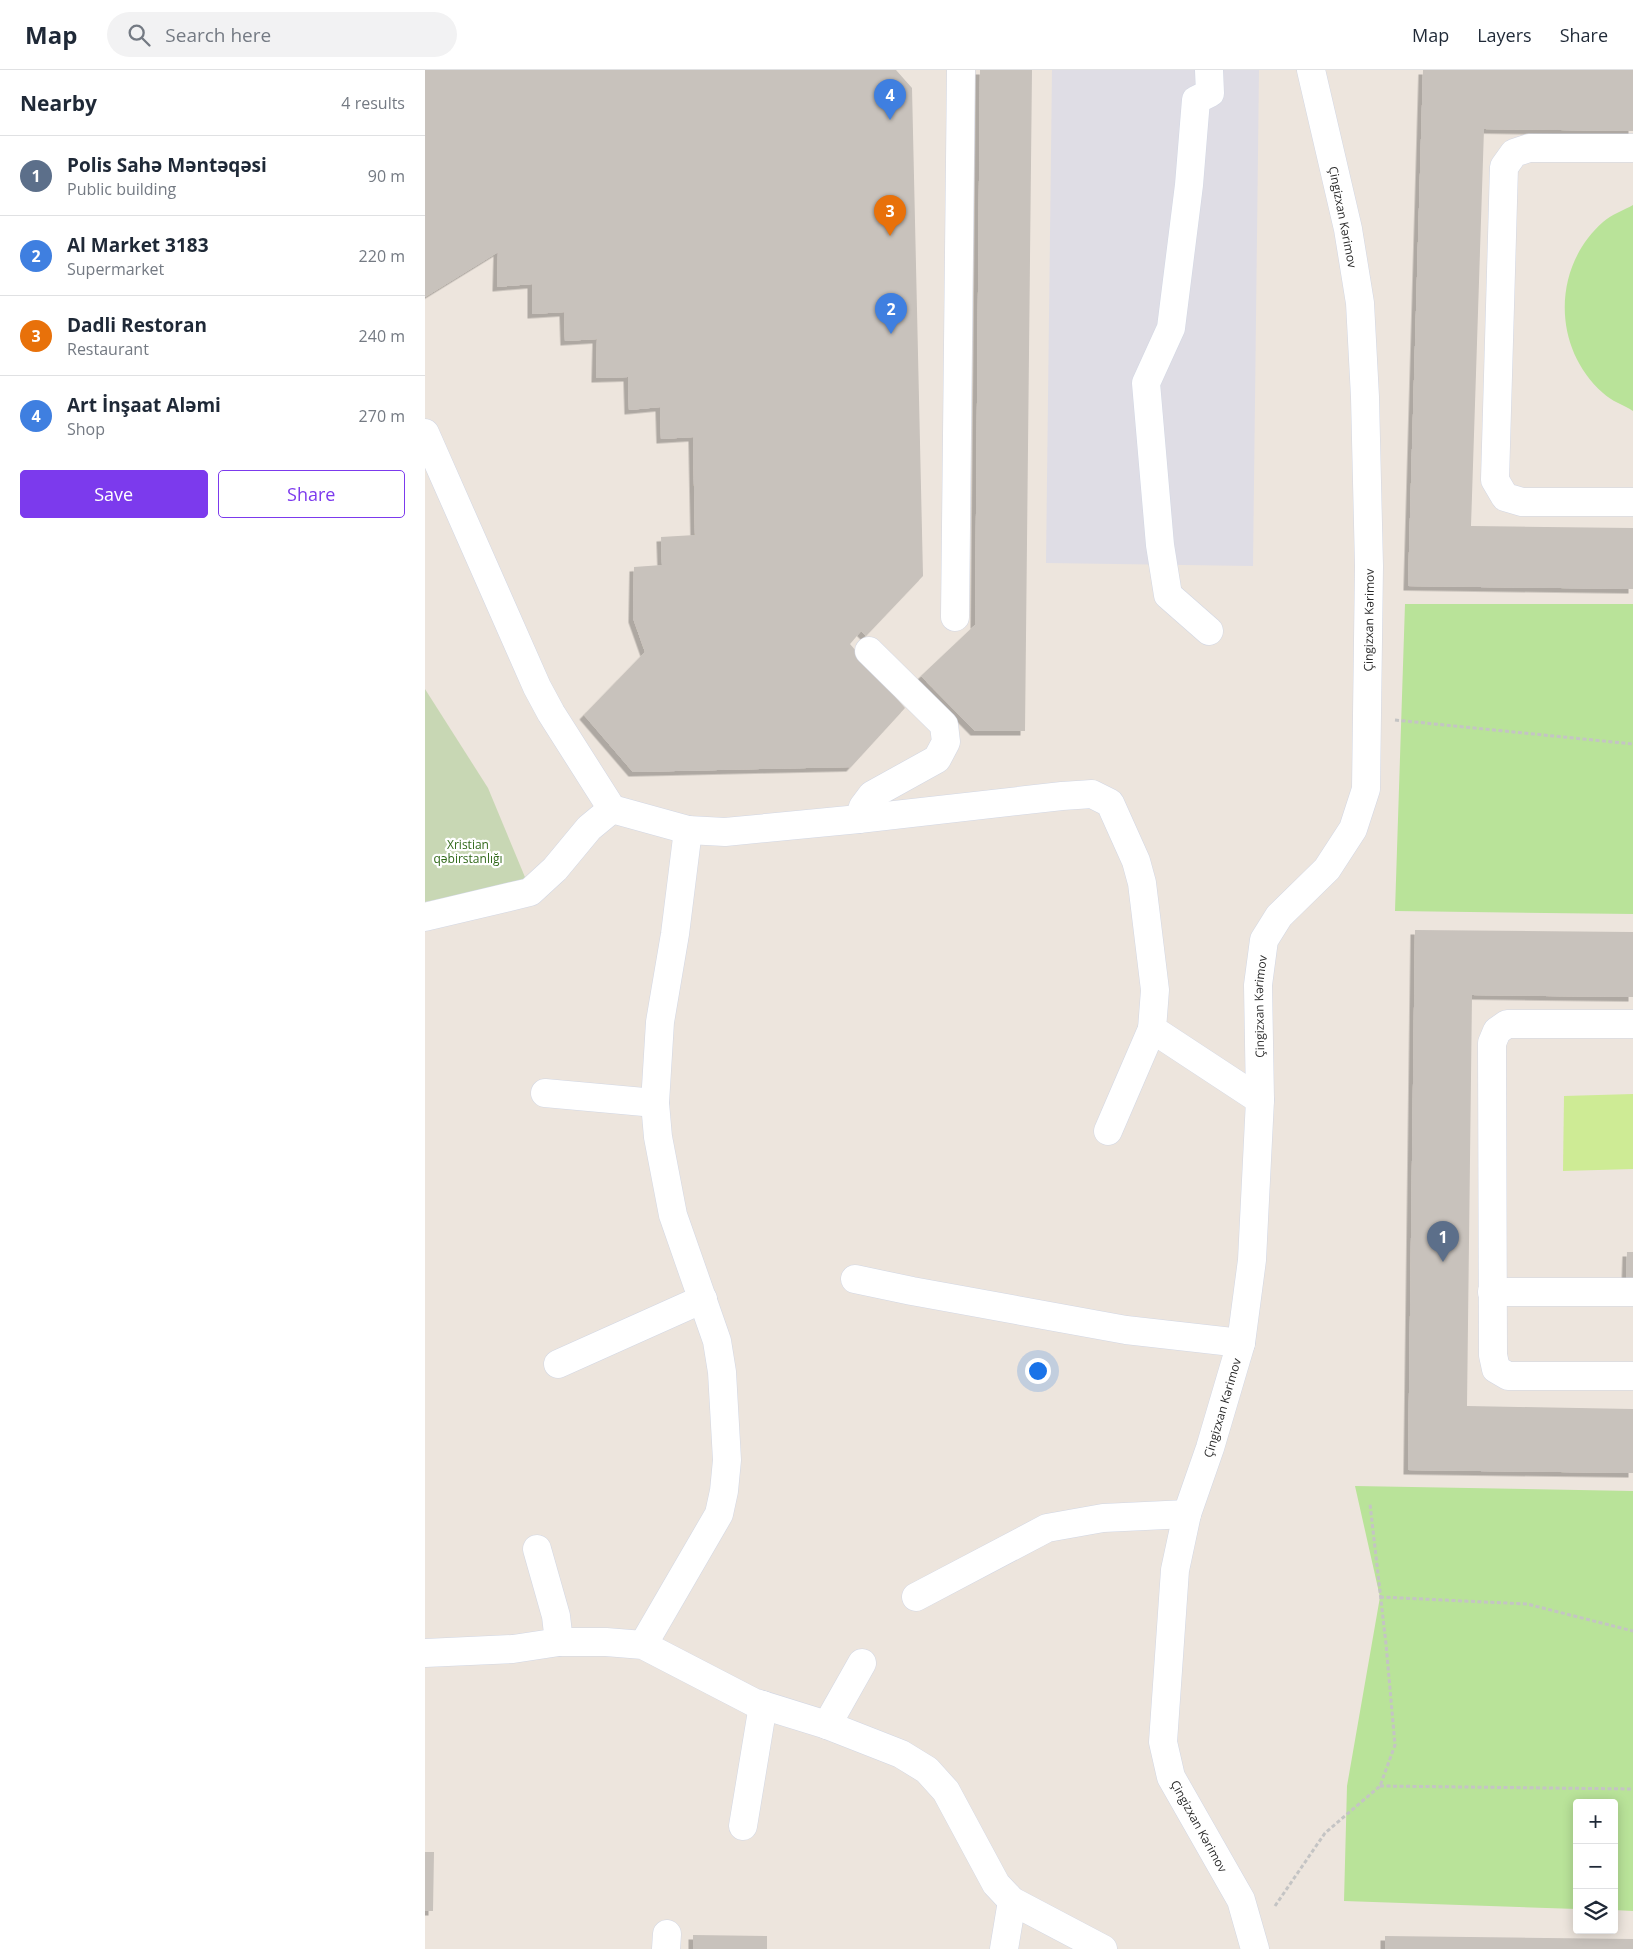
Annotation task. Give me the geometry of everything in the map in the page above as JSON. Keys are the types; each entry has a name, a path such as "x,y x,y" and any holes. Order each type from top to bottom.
{"street":[{"path":"955,617 961,70"},
{"path":"1209,70 1210,93 1196,100 1189,185 1171,328 1146,383 1160,546 1168,595 1209,631"},
{"name":"Çingizxan Kərimov","path":"1254,1945 1241,1900 1171,1777 1163,1742 1175,1570 1187,1514 1210,1448 1241,1343 1252,1260 1260,1100 1258,985 1264,940 1279,916 1327,869 1353,829 1365,789 1369,566 1365,397 1360,303 1347,229 1311,70"},
{"path":"1633,148 1529,148 1513,153 1504,168 1495,480 1505,497 1522,502 1633,502"},
{"path":"425,433 537,687 551,713 612,809 687,830 725,832 1062,796 1092,794 1110,803 1136,861 1142,883 1155,990 1152,1029 1108,1131"},
{"path":"859,819 863,807 873,795 937,759 946,742 944,724 869,651"},
{"path":"425,917 530,892 555,870 589,828 612,809"},
{"path":"643,1645 719,1514 724,1491 727,1460 722,1372 717,1341 673,1215 657,1137 655,1103 660,1022 675,934 687,830"},
{"path":"1633,1024 1507,1024 1497,1031 1492,1043 1492,1292 1493,1355 1496,1369 1508,1376 1633,1376"},
{"path":"1152,1029 1260,1100"},
{"path":"545,1093 655,1103"},
{"path":"855,1279 1126,1330 1241,1343"},
{"path":"1492,1292 1633,1292"},
{"path":"558,1364 703,1298"},
{"path":"916,1597 1047,1528 1103,1518 1187,1514"},
{"path":"537,1549 556,1616 559,1642"},
{"path":"425,1653 513,1649 559,1642 606,1642 643,1645 753,1702 827,1725 901,1754 927,1770 946,1791 996,1884 1012,1901 1103,1949"},
{"path":"827,1725 862,1663"},
{"path":"743,1826 763,1705"},
{"path":"1004,1949 1012,1901"}],"path":[{"path":"1367,717 1633,744"},
{"path":"1254,1945 1325,1832 1380,1786 1395,1745 1370,1504"},
{"path":"1380,1597 1527,1604 1633,1631"},
{"path":"1380,1786 1633,1789"}],"shaded area":[{"path":"1052,70 1259,70 1253,566 1046,563"}],"green space":[{"path":"1633,205 1633,411 1606,396 1586,375 1574,354 1567,331 1565,308 1567,284 1574,261 1586,240 1606,219"},
{"path":"1405,604 1633,604 1633,914 1395,911"},
{"name":"Xristian qəbirstanlığı","path":"425,689 488,788 527,882 425,902"},
{"path":"1633,1094 1633,1169 1563,1171 1564,1096"},
{"path":"1355,1486 1633,1491 1633,1911 1618,1910 1618,1799 1573,1799 1573,1909 1344,1901 1347,1786 1380,1597"}],"building":[{"path":"425,70 896,70 912,88 923,576 866,636 861,631 850,644 905,708 851,767 633,772 584,715 645,652 633,618 634,567 662,565 661,537 695,535 693,437 661,439 660,407 629,410 628,377 596,378 597,339 565,341 564,312 532,314 532,284 497,287 498,252 425,297"},
{"path":"980,70 1032,70 1025,731 975,731 921,676 975,625"},
{"path":"1423,70 1633,70 1633,131 1484,129 1471,526 1633,528 1633,589 1408,586"},
{"path":"1415,930 1633,932 1633,997 1472,995 1467,1406 1633,1409 1633,1473 1408,1470"},
{"path":"1627,1252 1633,1252 1633,1282 1626,1282"},
{"path":"425,1852 434,1852 433,1911 425,1911"},
{"path":"693,1935 767,1936 767,1949 693,1949"},
{"path":"1385,1936 1633,1939 1633,1949 1385,1949"}],"place":[{"name":"Art İnşaat Aləmi","path":"890,120"},
{"name":"Dadli Restoran","path":"890,236"},
{"name":"Al Market 3183","path":"891,334"},
{"name":"Polis Sahə Məntəqəsi","path":"1443,1262"}]}
